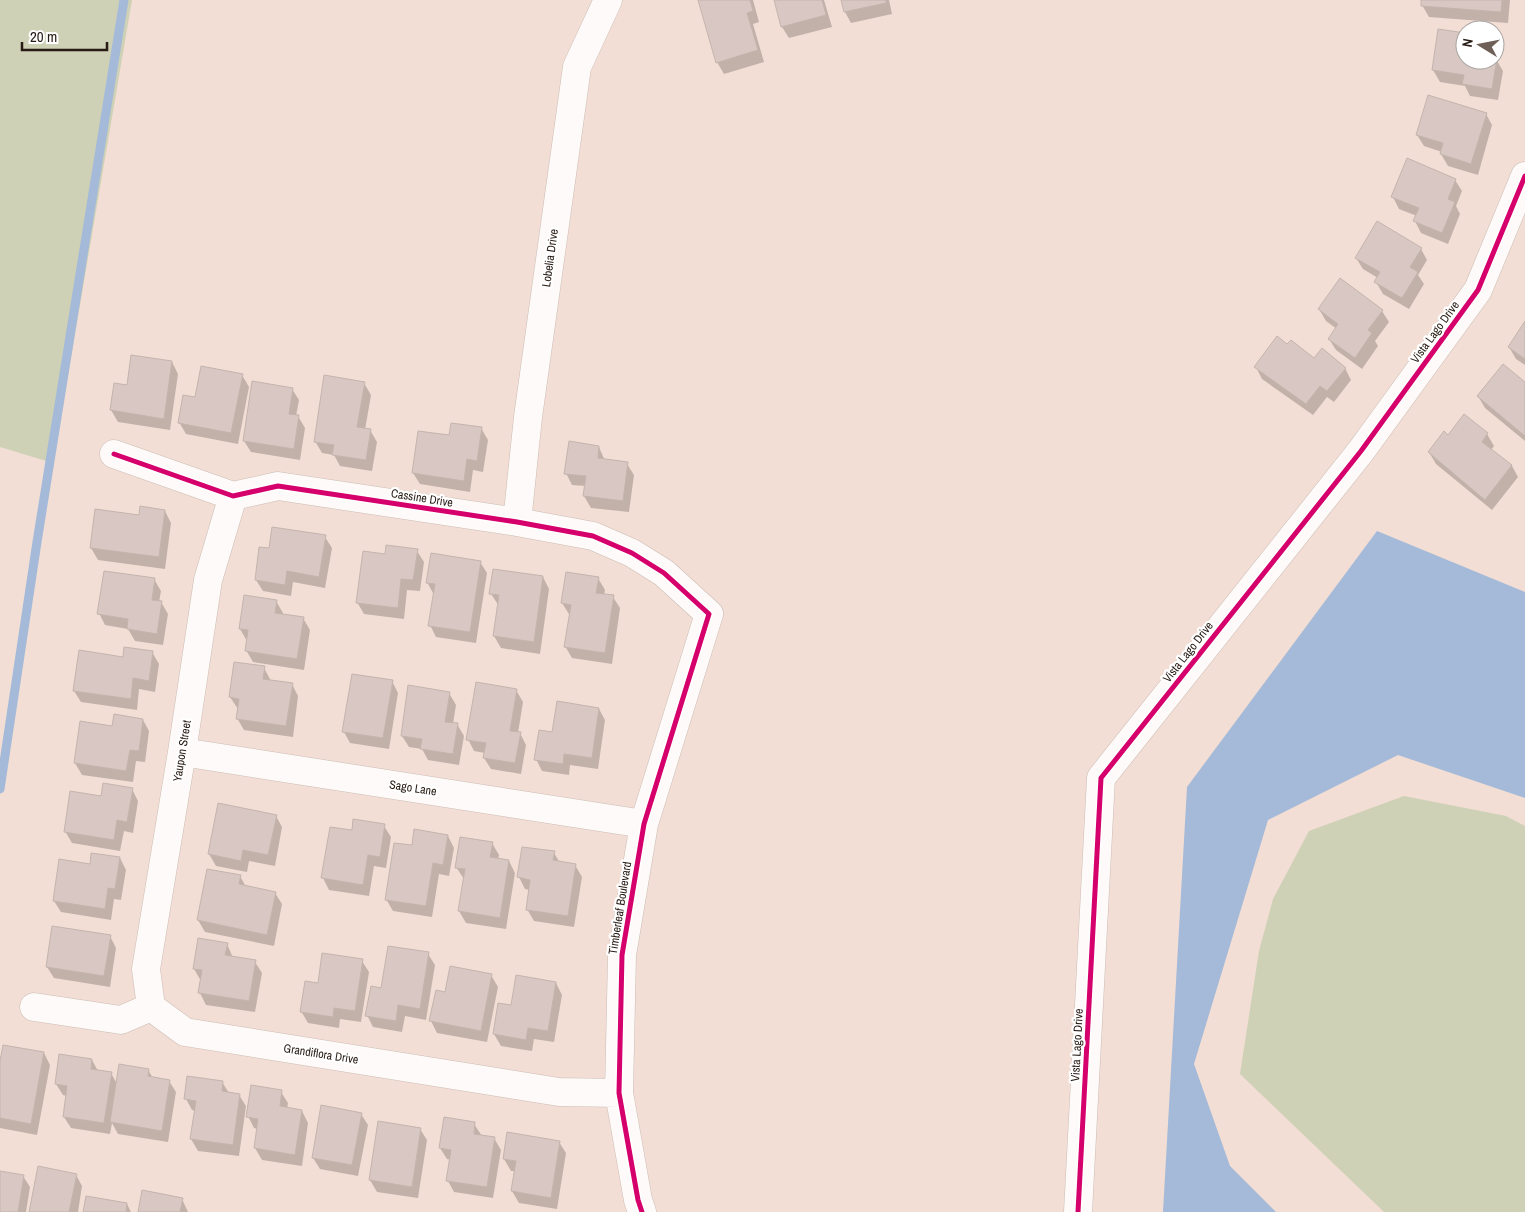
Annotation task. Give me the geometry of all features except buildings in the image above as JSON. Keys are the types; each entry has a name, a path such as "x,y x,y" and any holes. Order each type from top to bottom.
{"street":[{"name":"Lobelia Drive","path":"517,522 529,408 577,67 608,0"},
{"name":"Vista Lago Drive","path":"1078,1212 1101,778 1361,451 1478,290 1525,176"},
{"path":"114,454 233,496"},
{"name":"Cassine Drive","path":"233,496 278,486 517,522 593,536 632,553 664,574 709,614"},
{"name":"Yaupon Street","path":"151,1007 146,969 208,580 233,496"},
{"name":"Timberleaf Boulevard","path":"642,1212 638,1200 619,1093 622,954 644,824 709,614"},
{"name":"Sago Lane","path":"182,752 644,824"},
{"path":"34,1007 121,1020 151,1007"},
{"name":"Grandiflora Drive","path":"151,1007 185,1032 559,1092 619,1093"}],"green space":[{"path":"0,0 132,0 53,463 0,447"},
{"path":"1404,796 1506,816 1525,826 1525,1212 1384,1212 1240,1074 1259,951 1273,899 1309,831"}],"water":[{"path":"1377,531 1525,592 1525,798 1398,755 1268,820 1194,1064 1230,1166 1276,1212 1163,1212 1187,787"}],"waterway":[{"path":"0,789 37,542 124,0"}],"cycle path":[{"path":"1078,1212 1101,778 1361,451 1478,290 1525,176"},
{"path":"114,454 233,496 278,486 517,522 593,536 632,553 664,573 709,614 644,824 622,955 619,1093 638,1200 642,1212"}]}
